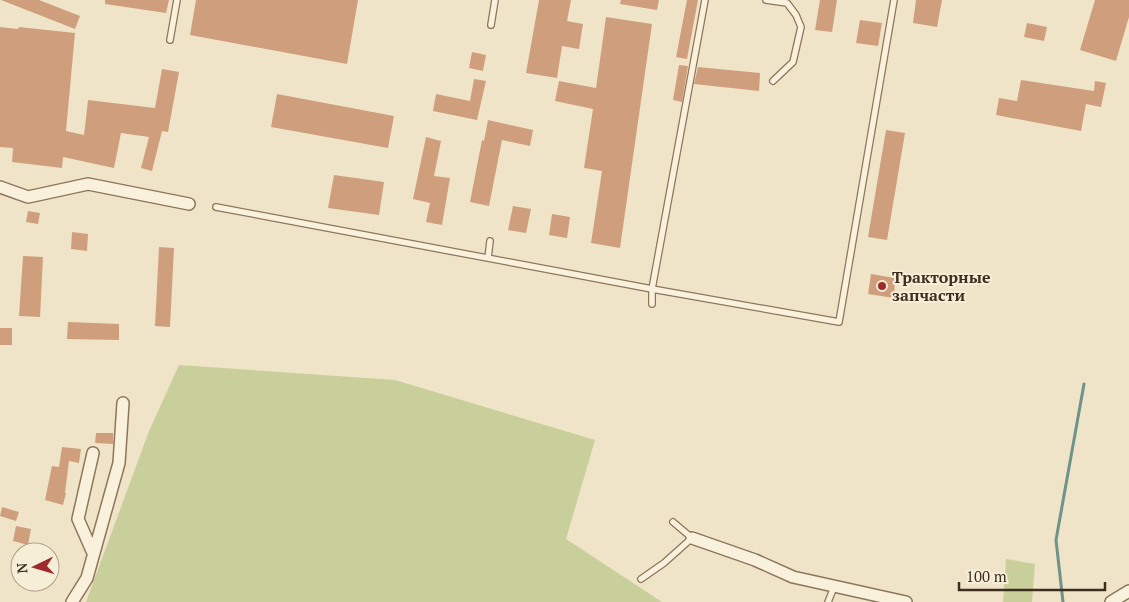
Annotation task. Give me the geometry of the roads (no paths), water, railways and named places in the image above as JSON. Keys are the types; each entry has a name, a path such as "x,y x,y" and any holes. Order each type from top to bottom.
{"street":[{"path":"0,187 28,197 88,184 189,204"},
{"path":"72,602 87,578 119,463 123,403"},
{"path":"93,453 78,519 93,553"},
{"path":"692,538 755,560 793,577 906,602"},
{"path":"1111,602 1129,591"}],"lane":[{"path":"170,40 176,0"},
{"path":"492,25 495,0"},
{"path":"652,304 652,289 705,0"},
{"path":"766,0 787,3 796,15 801,27 792,62 773,81"},
{"path":"216,207 839,322 894,0"},
{"path":"488,258 490,241"},
{"path":"641,579 664,563 692,538 673,522"},
{"path":"828,602 834,587"}],"waterway":[{"path":"1063,602 1056,540 1084,384"}],"place":[{"name":"Тракторные запчасти","path":"882,286"}]}
